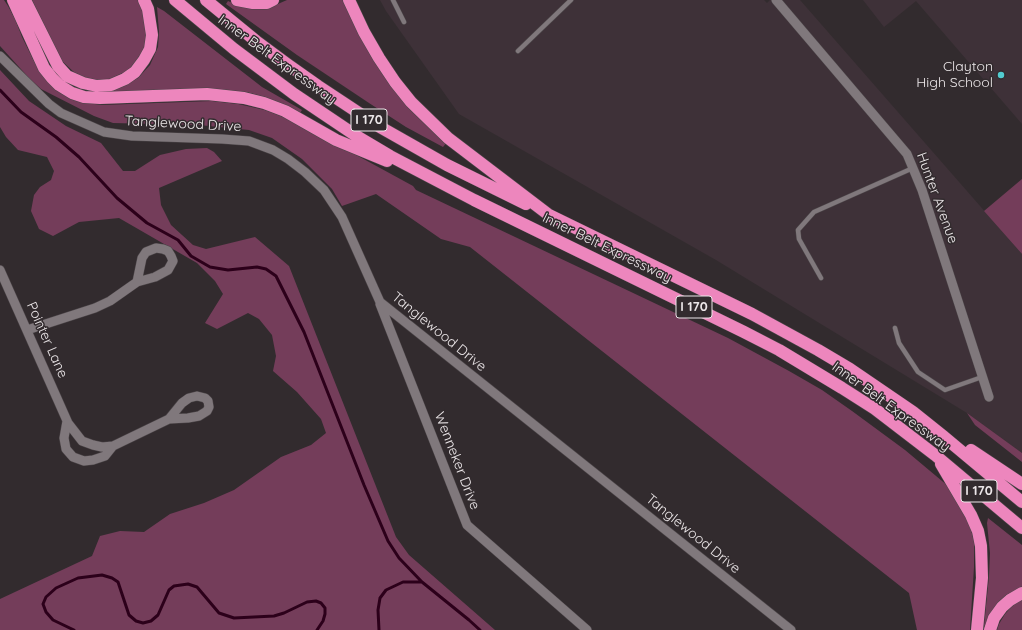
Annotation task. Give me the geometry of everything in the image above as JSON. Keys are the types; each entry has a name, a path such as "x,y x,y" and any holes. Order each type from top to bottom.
{"highway":[{"path":"12,0 44,68 52,78 72,93 84,97 100,98 207,94 244,98 264,103 285,111 336,140 440,183"},
{"path":"25,0 58,66 67,76 83,84 97,86 110,85 125,80 136,72 144,60 150,49 152,35 148,9 144,0"},
{"name":"Inner Belt Expressway","path":"175,0 234,49 294,94 358,137 440,183 712,316 779,350 812,369 868,405 935,455 1022,528"},
{"name":"Inner Belt Expressway","path":"206,0 287,64 380,127 454,168 746,310 786,331 850,370 913,412 1022,502"},
{"path":"237,0 253,4 273,0"},
{"path":"349,0 364,32 379,58 411,102 448,138 549,215"},
{"path":"913,412 1022,484"},
{"path":"935,455 972,515 978,530 982,564 977,630"},
{"path":"990,630 994,618 1002,608 1010,600 1022,593"}],"street":[{"name":"Hunter Avenue","path":"776,0 907,154 924,196 989,397"},
{"name":"Tanglewood Drive","path":"0,56 49,104 61,113 104,132 132,136 248,141 273,150 288,159 305,172 324,190 334,204 342,217 380,302 791,630"},
{"name":"Pointer Lane","path":"0,270 67,420 82,441 102,447 113,446 169,419"},
{"path":"27,330 95,308 110,301 136,282"},
{"name":"Wenneker Drive","path":"380,302 467,525 587,630"},
{"name":"Pointer Lane","path":"67,420 64,438 66,449 73,457 84,461 93,460 105,456 113,446"}],"lane":[{"path":"393,0 404,22"},
{"path":"518,51 571,0"},
{"path":"821,278 799,239 798,230 814,212 913,168"},
{"path":"895,328 900,343 918,372 945,390 982,377"}],"shaded area":[{"path":"0,0 4,0 8,6 39,71 81,102 102,105 212,101 238,104 265,110 294,121 413,186 416,190 728,338 822,390 905,450 948,486 969,522 974,541 970,630 917,630 909,593 470,247 441,239 376,194 342,206 332,189 302,159 272,138 249,130 199,125 113,123 94,116 41,89 0,46"},
{"path":"32,0 139,0 147,22 146,44 142,54 129,70 110,79 97,80 76,74 62,61 56,52"},
{"path":"287,0 344,0 359,33 447,142 443,147 406,127 369,103 297,55 226,4 228,1 239,6 255,9 271,7"},
{"path":"380,0 764,0 767,3 770,0 800,0 1022,254 1022,453 967,413 716,260 459,114 386,11"},
{"name":"Clayton High School","path":"863,0 1022,0 1022,124 916,1 884,27"},
{"path":"157,7 262,87 302,110 300,113 265,97 246,92 225,90 114,93 113,90 138,78 150,65 158,47 159,32"},
{"path":"0,70 29,101 66,126 101,143 123,171 135,171 160,155 186,149 207,148 214,152 222,161 159,188 161,205 171,225 193,245 206,249 255,237 289,266 396,537 409,555 495,630 0,630 0,599 92,556 100,536 120,531 144,532 170,514 204,503 234,490 281,457 311,445 326,433 321,419 297,392 273,371 276,356 272,335 259,319 248,313 217,329 205,323 223,294 215,281 197,263 119,218 79,222 53,236 39,229 31,211 34,195 40,187 51,180 54,171 47,157 18,150 6,137 0,127"},
{"path":"1022,179 1022,254 984,211"},
{"path":"967,413 1022,453 1022,462 975,425"},
{"path":"988,518 1022,545 1022,587 1006,595 984,626 990,553 987,523"},
{"path":"1022,599 1022,630 997,630 1005,614 1013,605"}],"waterway":[{"path":"0,90 21,112 56,137 79,157 117,198 147,223 178,240 191,256 210,267 228,270 257,267 266,269 276,276 304,332 364,485 388,541 399,558 422,582"},
{"path":"74,630 53,620 46,612 43,604 46,597 56,588 78,578 102,575 112,578 118,582 129,615 136,621 143,623 151,621 158,615 169,590 174,586 188,584 197,587 219,613 234,618 274,616 307,602 316,601 321,603 325,608 323,621 317,630"},
{"path":"379,630 378,610 380,598 386,590 403,582 422,582 480,630"}],"place":[{"name":"Clayton High School","path":"1001,75"}]}
